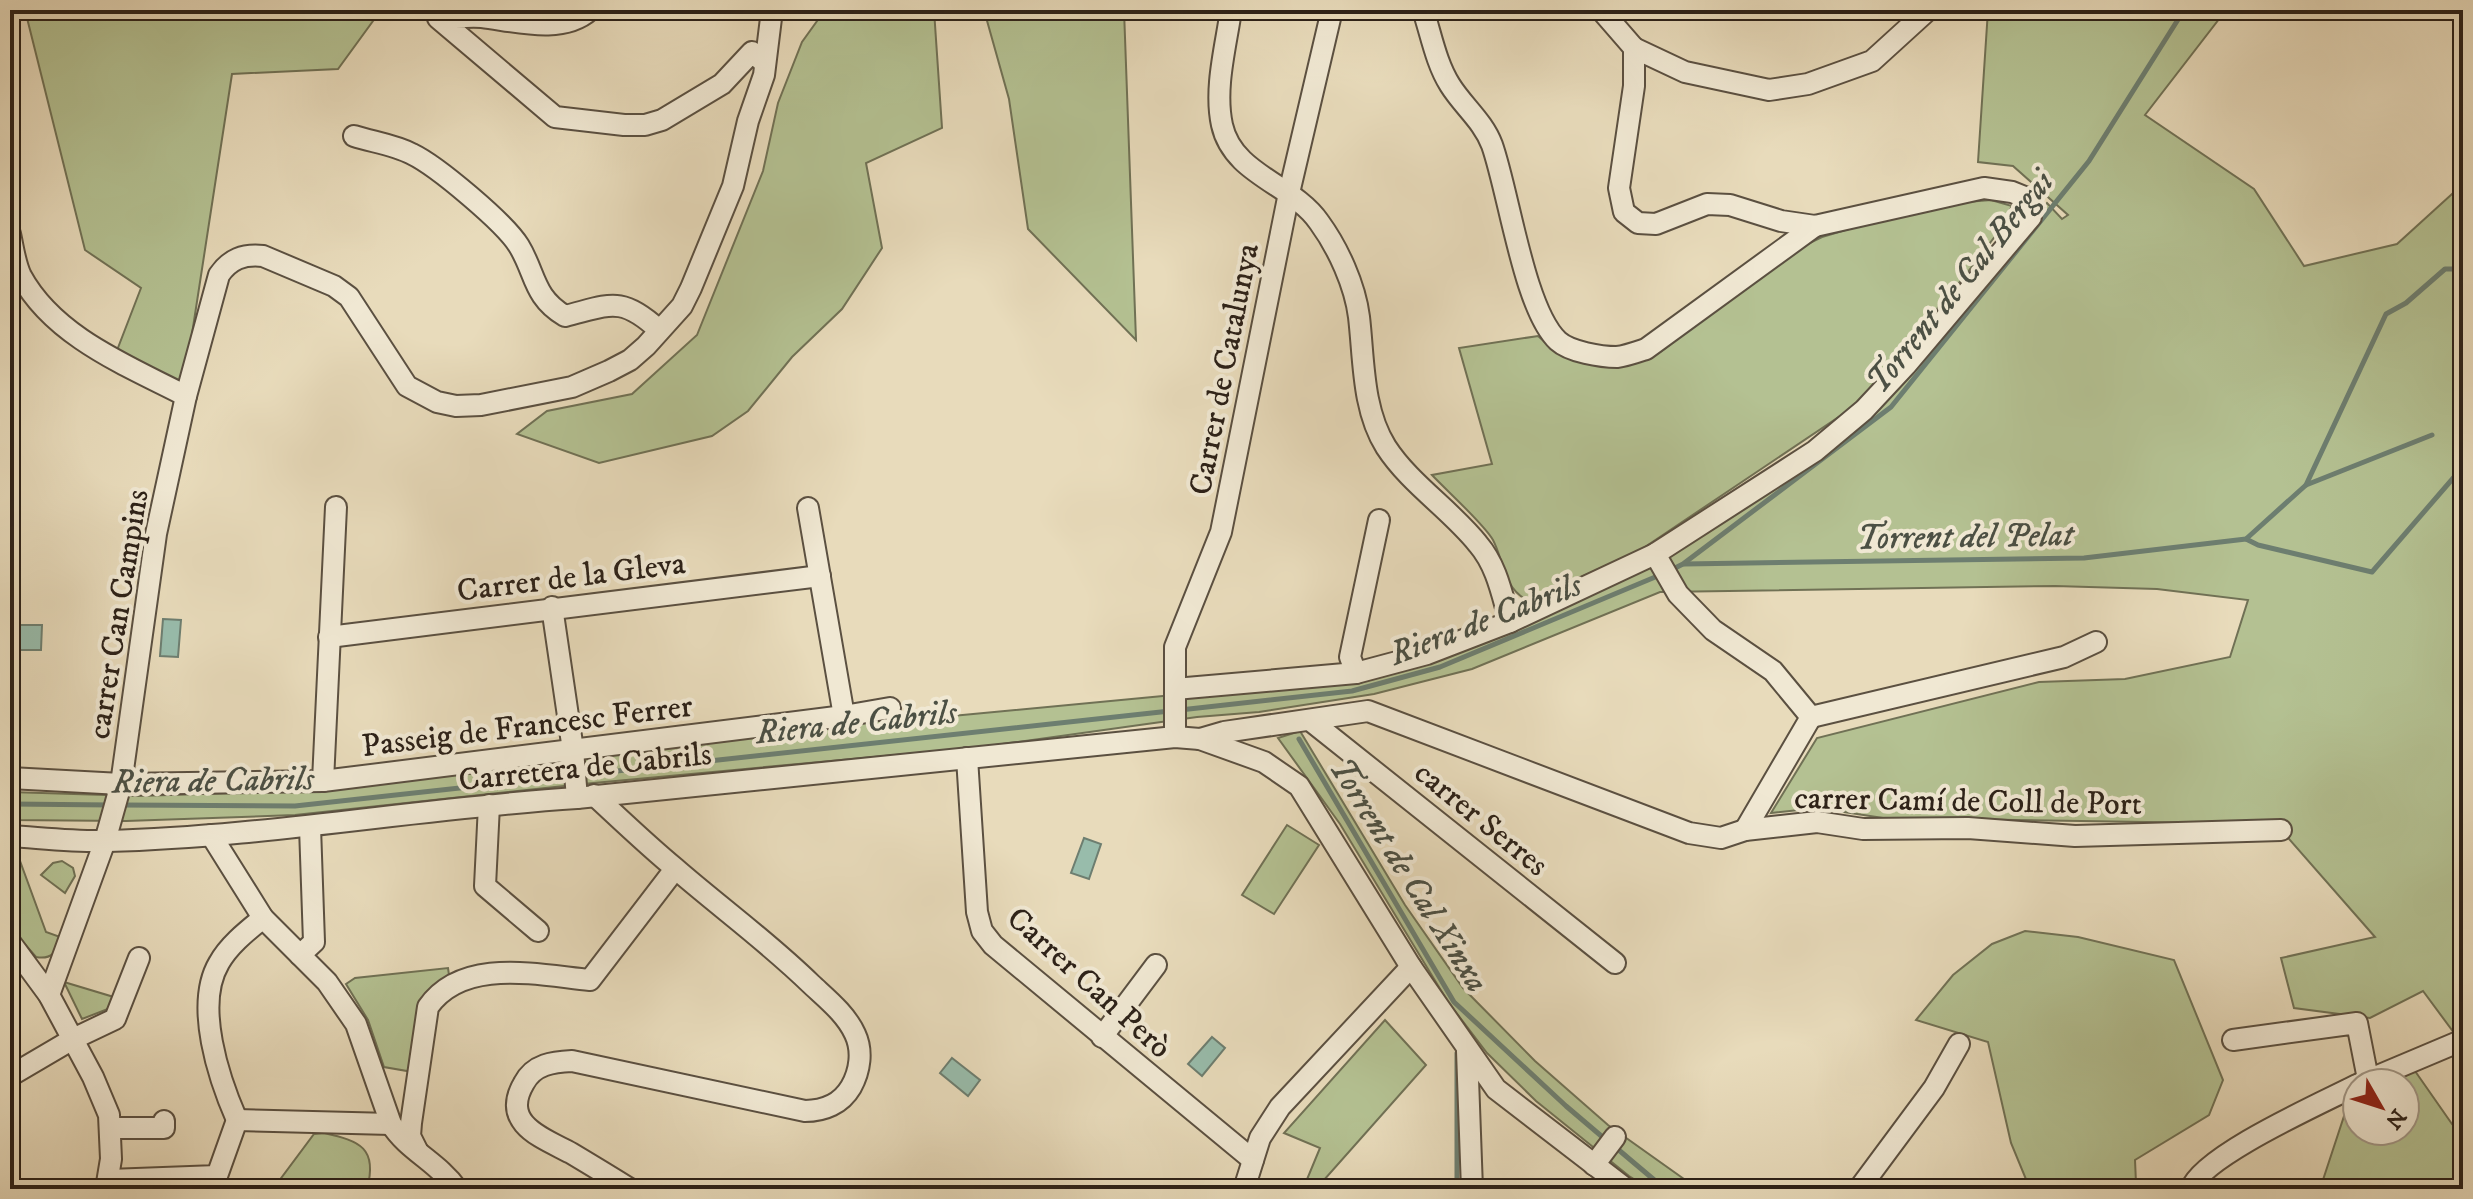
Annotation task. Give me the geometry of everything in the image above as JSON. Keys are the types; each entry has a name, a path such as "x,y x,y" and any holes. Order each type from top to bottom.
{"street":[{"path":"590,10 574,18 538,25 477,17 438,18 555,117 645,125 662,120 722,84 752,52 765,63"},
{"name":"carrer Can Campins","path":"47,986 107,834 120,790 156,534 186,396 219,275 229,261 250,255 263,256 334,286 349,297 407,386 437,402 456,406 481,405 572,387 630,360 677,312 687,297 733,186 748,121 764,75 772,10"},
{"path":"1231,10 1220,95 1222,127 1251,170 1289,193 1318,220 1344,266 1359,314 1362,361 1373,418 1386,447 1480,545 1494,568 1510,622"},
{"name":"Carrer de Catalunya","path":"1175,730 1175,647 1221,532 1289,193 1332,10"},
{"path":"1423,10 1450,85 1469,107 1491,143 1535,303 1547,328 1560,343 1586,353 1617,357 1646,349 1815,226"},
{"path":"1601,10 1634,48 1650,58 1697,75 1769,90 1808,84 1872,61 1928,10"},
{"path":"1175,694 1356,673 1427,654 1662,566 1815,451 1864,410 2031,217 2032,200 2012,192 1984,188 1815,226 1781,221 1730,205 1707,204 1656,224 1638,223 1624,212 1619,188 1634,86 1634,48"},
{"path":"354,136 412,154 452,180 519,245 537,289 551,308 565,316 618,304 640,313 659,330"},
{"path":"10,234 15,274 39,303 95,349 186,396"},
{"path":"323,781 336,507"},
{"path":"808,508 844,716"},
{"path":"1356,673 1350,657 1379,520"},
{"path":"1662,566 1678,594 1713,630 1773,671 1811,717"},
{"name":"Carrer de la Gleva","path":"329,637 820,576"},
{"path":"552,607 582,793 774,948 836,1007 855,1034 861,1053 857,1077 847,1092 820,1111 805,1111 572,1061 550,1062 532,1071 517,1100 519,1117 531,1132 630,1189"},
{"path":"1745,830 1811,717 2064,657 2096,642"},
{"name":"Passeig de Francesc Ferrer","path":"10,778 120,790 323,781 574,755 890,708"},
{"name":"carrer Camí de Coll de Port","path":"1200,739 1224,732 1368,711 1689,833 1721,838 1745,830 1817,822 1863,829 1968,828 2075,836 2281,830"},
{"name":"carrer Serres","path":"1311,721 1615,963"},
{"name":"Carretera de Cabrils","path":"10,836 211,835 310,827 582,793 967,758 1175,730 1264,762 1299,786 1411,967 1496,1089 1604,1152 1626,1189"},
{"name":"Carrer Can Però","path":"967,758 977,912 982,931 1000,951 1253,1160"},
{"path":"489,805 485,886 538,931"},
{"path":"300,955 314,942 310,827"},
{"path":"211,835 263,918 327,982 356,1024 397,1134 443,1171 457,1189"},
{"path":"417,1150 410,1136 411,1123 428,1007 438,993 489,972 590,980 675,869"},
{"path":"10,942 47,986 109,1115 108,1184 217,1176 237,1120 223,1089 210,1030 209,989 219,963 242,935 263,918"},
{"path":"10,1076 73,1039 115,1019 139,958"},
{"path":"1102,1037 1156,965"},
{"path":"1244,1189 1260,1138 1280,1107 1411,967"},
{"path":"2233,1040 2357,1023 2361,1067"},
{"path":"2398,1067 2463,1040"},
{"path":"1859,1189 1934,1088 1959,1044"},
{"path":"1467,1051 1472,1189"},
{"path":"2191,1189 2201,1172 2223,1155 2341,1093"},
{"path":"237,1120 391,1124"},
{"path":"111,1128 164,1128 164,1121"}],"shaded area":[{"path":"12,10 381,10 338,69 232,74 184,386 116,353 141,288 85,250 27,18"},
{"path":"825,10 934,10 942,128 866,163 882,248 842,309 792,357 748,411 712,436 599,463 517,434 547,411 632,394 697,335 763,171 778,103 802,42"},
{"path":"984,10 1124,10 1136,340 1028,229 1009,99"},
{"path":"1988,10 2226,10 2145,115 2254,189 2304,266 2397,244 2463,184 2463,1045 2423,991 2370,1018 2294,1008 2281,958 2375,937 2276,824 1883,818 1818,808 1771,813 1817,738 2039,682 2125,679 2230,657 2248,600 2157,589 2055,586 1660,592 1472,669 1374,694 1259,712 1197,717 981,747 583,784 295,815 126,821 10,820 10,792 138,796 326,790 908,714 952,716 1163,696 1347,684 1405,667 1648,564 1902,383 2047,203 2062,219 2068,215 2013,166 1978,162"},
{"path":"1991,200 2012,206 1996,235 1855,406 1639,551 1546,593 1525,599 1508,580 1497,548 1488,533 1432,475 1492,464 1459,348 1538,336 1555,351 1579,361 1619,364 1660,352 1791,252 1822,237 1930,205"},
{"path":"163,619 181,620 178,657 160,656"},
{"path":"10,625 42,625 41,650 10,650"},
{"path":"1300,731 1405,905 1463,988 1535,1061 1608,1125 1698,1189 1650,1189 1629,1176 1536,1101 1487,1053 1448,1002 1340,824 1278,738"},
{"path":"1287,825 1319,845 1274,914 1242,895"},
{"path":"1084,838 1101,844 1089,879 1071,873"},
{"path":"10,861 20,861 46,932 63,938 50,956 36,957 10,927"},
{"path":"62,861 73,868 75,876 65,893 41,875 53,863"},
{"path":"2025,931 2078,937 2174,960 2223,1080 2209,1115 2135,1160 2136,1183 2143,1189 2030,1189 2011,1143 1988,1042 1916,1020 1953,975 1992,944"},
{"path":"448,968 450,982 432,990 413,1072 384,1067 368,1020 346,984 355,978"},
{"path":"64,982 117,998 113,1007 82,1019"},
{"path":"1385,1020 1426,1065 1316,1189 1303,1189 1320,1148 1284,1133"},
{"path":"1212,1037 1225,1048 1202,1076 1188,1064"},
{"path":"952,1058 980,1080 968,1096 940,1073"},
{"path":"2421,1080 2452,1124 2463,1118 2463,1189 2320,1189 2341,1125 2341,1147 2421,1147"},
{"path":"324,1133 356,1143 368,1155 370,1175 367,1189 273,1189 314,1134"}],"waterway":[{"name":"Torrent de Cal Bergai","path":"1669,571 1683,564 1891,407 2089,161 2184,10"},
{"path":"2306,485 2386,314 2406,303 2445,269 2463,269"},
{"name":"Torrent del Pelat","path":"1684,564 2084,558 2246,539 2306,485 2432,435"},
{"name":"Torrent del Pelat","path":"2246,539 2258,545 2372,572 2455,476 2463,472"},
{"name":"Riera de Cabrils","path":"1180,710 1352,691 1440,667 1660,575"},
{"name":"Riera de Cabrils","path":"580,775 1170,711"},
{"name":"Torrent de Cal Xinxa","path":"1299,739 1454,1002 1606,1140"},
{"name":"Riera de Cabrils","path":"122,805 295,806 570,776"},
{"name":"Riera de Cabrils","path":"10,804 112,805"},
{"path":"1457,1053 1457,1189"},
{"name":"Torrent de Cal Xinxa","path":"1614,1146 1665,1189"}]}
